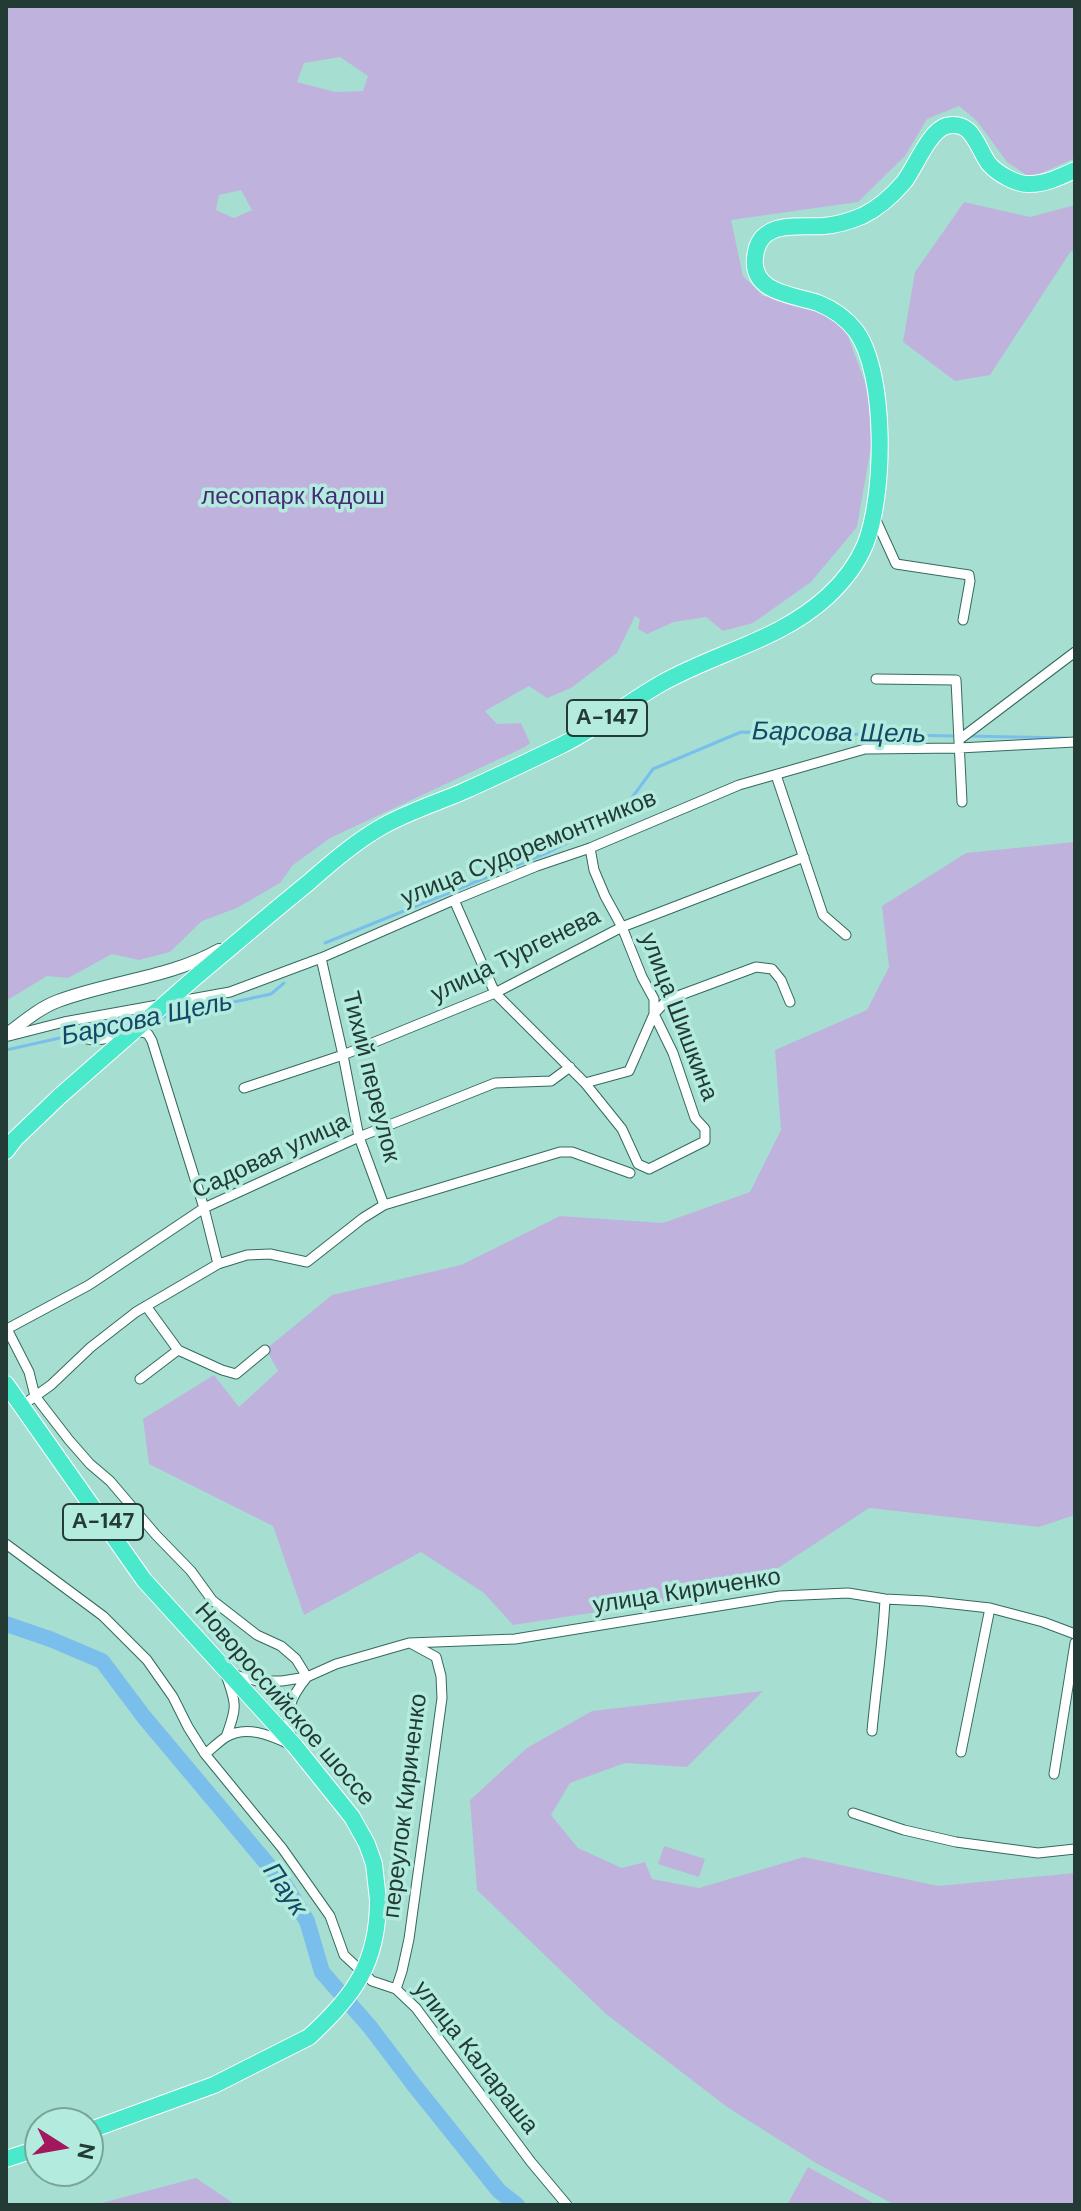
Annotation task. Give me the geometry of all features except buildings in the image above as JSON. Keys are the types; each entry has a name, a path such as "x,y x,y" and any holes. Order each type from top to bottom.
{"highway":[{"name":"А-147","path":"6,1151 61,1095 199,974 325,869 383,826 565,743 684,671 769,636 798,619 830,593 850,571 865,545 873,515 879,469 874,378 866,348 854,328 836,312 818,303 773,290 761,281 755,270 754,256 765,235 779,228 826,226 876,209 905,180 927,144 945,126 962,126 972,134 989,163 1015,181 1030,185 1056,179 1075,170"},
{"name":"Новороссийское шоссе","path":"6,1384 144,1580 338,1797 359,1830 374,1864 378,1900 375,1938 368,1962 342,2006 309,2037 214,2085 104,2125"}],"main road":[{"path":"6,1035 56,1002 168,972 202,960 243,937"}],"street":[{"path":"873,515 896,564 969,575 963,620"},
{"path":"960,743 1075,652"},
{"path":"876,679 956,680 962,802"},
{"name":"улица Судоремонтников","path":"6,1035 230,992 321,958 454,900 590,848 739,785 865,749 960,743 1075,742"},
{"path":"776,775 823,915 846,935"},
{"name":"улица Шишкина","path":"585,1083 622,1129 638,1164 649,1169 705,1141 705,1129 695,1118 673,1053 654,1014 654,999 605,896 594,870 590,848"},
{"name":"улица Тургенева","path":"244,1088 343,1055 495,993 622,927 804,857"},
{"path":"454,900 495,993 585,1083 629,1071 654,1014 667,1000 756,967 772,969 781,980 790,1002"},
{"name":"Тихий переулок","path":"321,958 359,1137 384,1205"},
{"path":"64,1022 71,1032 94,1041 142,1032 148,1034 204,1208 218,1264"},
{"name":"Садовая улица","path":"7,1329 89,1285 204,1208 359,1137 495,1083 551,1081 570,1067"},
{"path":"20,1407 146,1306 218,1264 247,1255 270,1254 307,1262 384,1205 560,1152 572,1152 630,1173"},
{"path":"146,1306 178,1350 222,1370 236,1374 265,1350"},
{"path":"7,1329 29,1372 35,1396 79,1452 110,1481 191,1571 212,1600 257,1635 281,1646 296,1659 307,1677 289,1706 289,1726 295,1746"},
{"path":"140,1379 178,1350"},
{"name":"улица Калараша","path":"6,1544 115,1626 147,1660 173,1697 205,1754 282,1848 330,1916 344,1955 372,1981 396,1989 416,2008 531,2162 567,2205"},
{"name":"улица Кириченко","path":"225,1670 257,1681 282,1681 307,1677 336,1664 409,1643 515,1639 780,1596 848,1593 990,1608 1075,1634"},
{"path":"872,1731 878,1660 884,1639 885,1599"},
{"path":"961,1752 990,1608"},
{"name":"переулок Кириченко","path":"396,1989 409,1939 442,1698 436,1657 409,1643"},
{"path":"1054,1774 1075,1643"},
{"path":"225,1670 235,1702 226,1737"},
{"path":"205,1754 226,1737 237,1733 254,1732 272,1736 295,1746"},
{"path":"853,1813 904,1830 956,1842 1038,1853 1075,1849"}],"green space":[{"name":"лесопарк Кадош","path":"6,6 1075,6 1075,158 1031,178 1007,162 977,121 959,106 927,119 905,156 858,202 731,220 743,276 763,296 805,303 844,325 870,396 871,446 857,527 811,582 753,623 723,631 706,617 674,622 647,634 638,629 640,619 635,616 617,653 571,688 547,698 529,686 485,711 497,724 521,723 530,743 525,747 330,838 293,865 280,883 237,908 202,921 170,952 139,960 112,954 68,978 47,976 6,1001","holes":["340,57 368,76 363,91 335,92 297,82 304,63","241,190 252,210 234,218 216,210 219,195"]},
{"path":"964,202 1030,217 1075,205 1075,253 1071,251 990,375 955,381 903,342 915,272"},
{"path":"1075,842 1075,1515 1039,1527 869,1508 757,1582 682,1599 513,1625 484,1593 421,1552 304,1615 273,1526 149,1464 143,1419 214,1375 239,1407 278,1371 266,1349 332,1295 461,1265 560,1216 663,1223 750,1192 781,1130 775,1050 867,1010 889,967 882,906 966,853"},
{"path":"763,1691 687,1767 625,1763 570,1783 551,1815 578,1848 622,1868 645,1862 652,1879 699,1888 804,1857 938,1886 1075,1873 1075,2205 895,2205 816,2163 727,2107 606,2014 477,1890 470,1800 527,1748 592,1711"},
{"path":"664,1846 705,1859 699,1877 658,1864"},
{"path":"808,2167 877,2205 787,2205"},
{"path":"196,2178 236,2205 94,2205"}],"waterway":[{"name":"Барсова Щель","path":"325,943 549,852 617,818 653,769 741,732 955,736"},
{"name":"Барсова Щель","path":"967,736 1067,738"},
{"name":"Барсова Щель","path":"159,1018 271,994 284,983"},
{"name":"Барсова Щель","path":"80,1034 132,1024"},
{"name":"Барсова Щель","path":"6,1050 73,1035"},
{"name":"Паук","path":"6,1624 102,1661 144,1717 285,1885 307,1921 322,1972 370,2027 499,2191 517,2205"}]}
